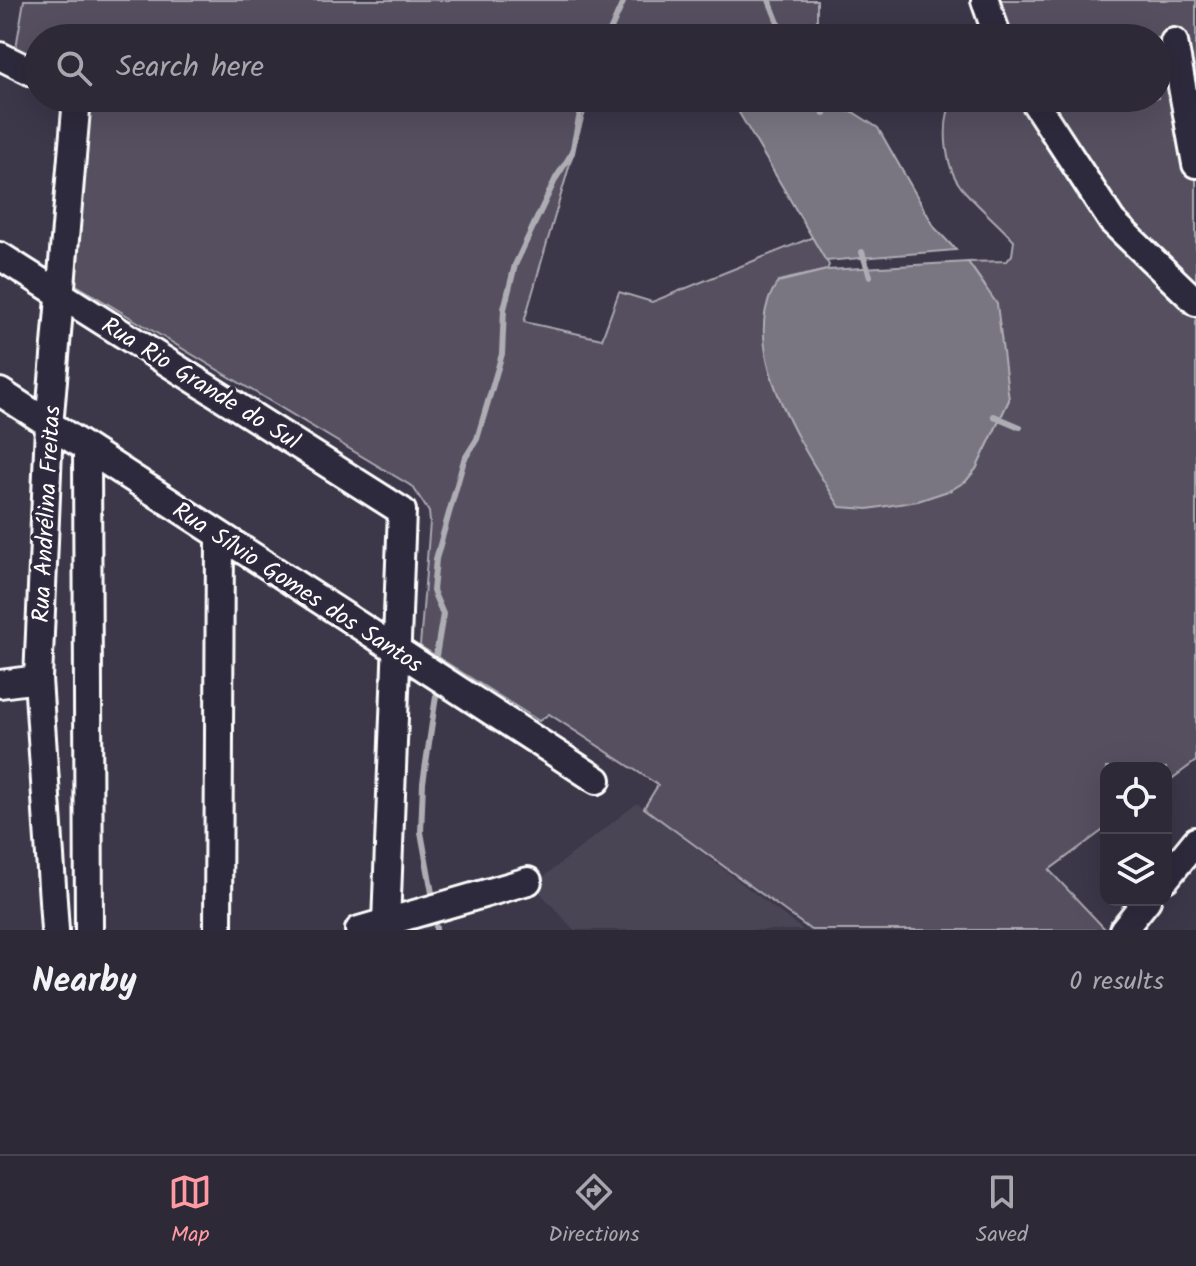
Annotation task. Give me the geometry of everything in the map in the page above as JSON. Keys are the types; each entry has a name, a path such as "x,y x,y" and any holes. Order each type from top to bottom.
{"street":[{"path":"985,0 993,24"},
{"path":"1174,42 1196,164"},
{"path":"0,56 24,68"},
{"name":"Rua Andrélina Freitas","path":"55,930 38,679 49,427 76,112"},
{"path":"1041,112 1112,221 1196,302"},
{"name":"Rua Rio Grande do Sul","path":"0,256 402,511 397,651"},
{"name":"Rua Sílvio Gomes dos Santos","path":"0,392 87,452 597,780"},
{"name":"Rua Andrélina Freitas","path":"87,452 89,930"},
{"path":"218,930 220,537"},
{"path":"389,927 397,651"},
{"path":"0,684 38,679"},
{"path":"1172,871 1196,841"},
{"path":"359,930 389,927 528,881"},
{"path":"1123,930 1142,906"}],"shaded area":[{"path":"24,0 817,0 817,24 24,24 24,60 15,54"},
{"path":"981,0 1196,0 1196,86 1192,93 1196,118 1196,761 1172,779 1172,762 1100,762 1100,832 1049,870 1106,930 811,930 644,808 658,785 549,714 539,721 420,646 430,522 429,512 413,487 73,283 79,226 84,112 585,112 524,322 602,339 619,292 652,302 813,237 829,265 827,270 778,281 966,481 976,469 1009,400 985,286 968,262 1007,261 1012,255 1014,241 955,178 946,144 948,112 1172,112 1172,24 990,24"},
{"path":"739,112 853,112 878,128 935,228 956,250 826,261"},
{"path":"968,262 997,304 1009,400 976,469 966,481 951,490 918,501 868,509 840,507 794,429 769,367 764,336 766,308 778,282 827,270"},
{"path":"637,803 803,930 574,930 533,885"}],"waterway":[{"path":"613,24 624,0"},
{"path":"769,0 778,24"},
{"path":"436,656 443,614 433,591 436,559 464,460 477,439 502,354 504,309 515,265 556,178 572,153 580,112"},
{"path":"862,252 870,276"},
{"path":"994,416 1020,427"},
{"path":"432,893 421,832 423,783 436,696"}]}
